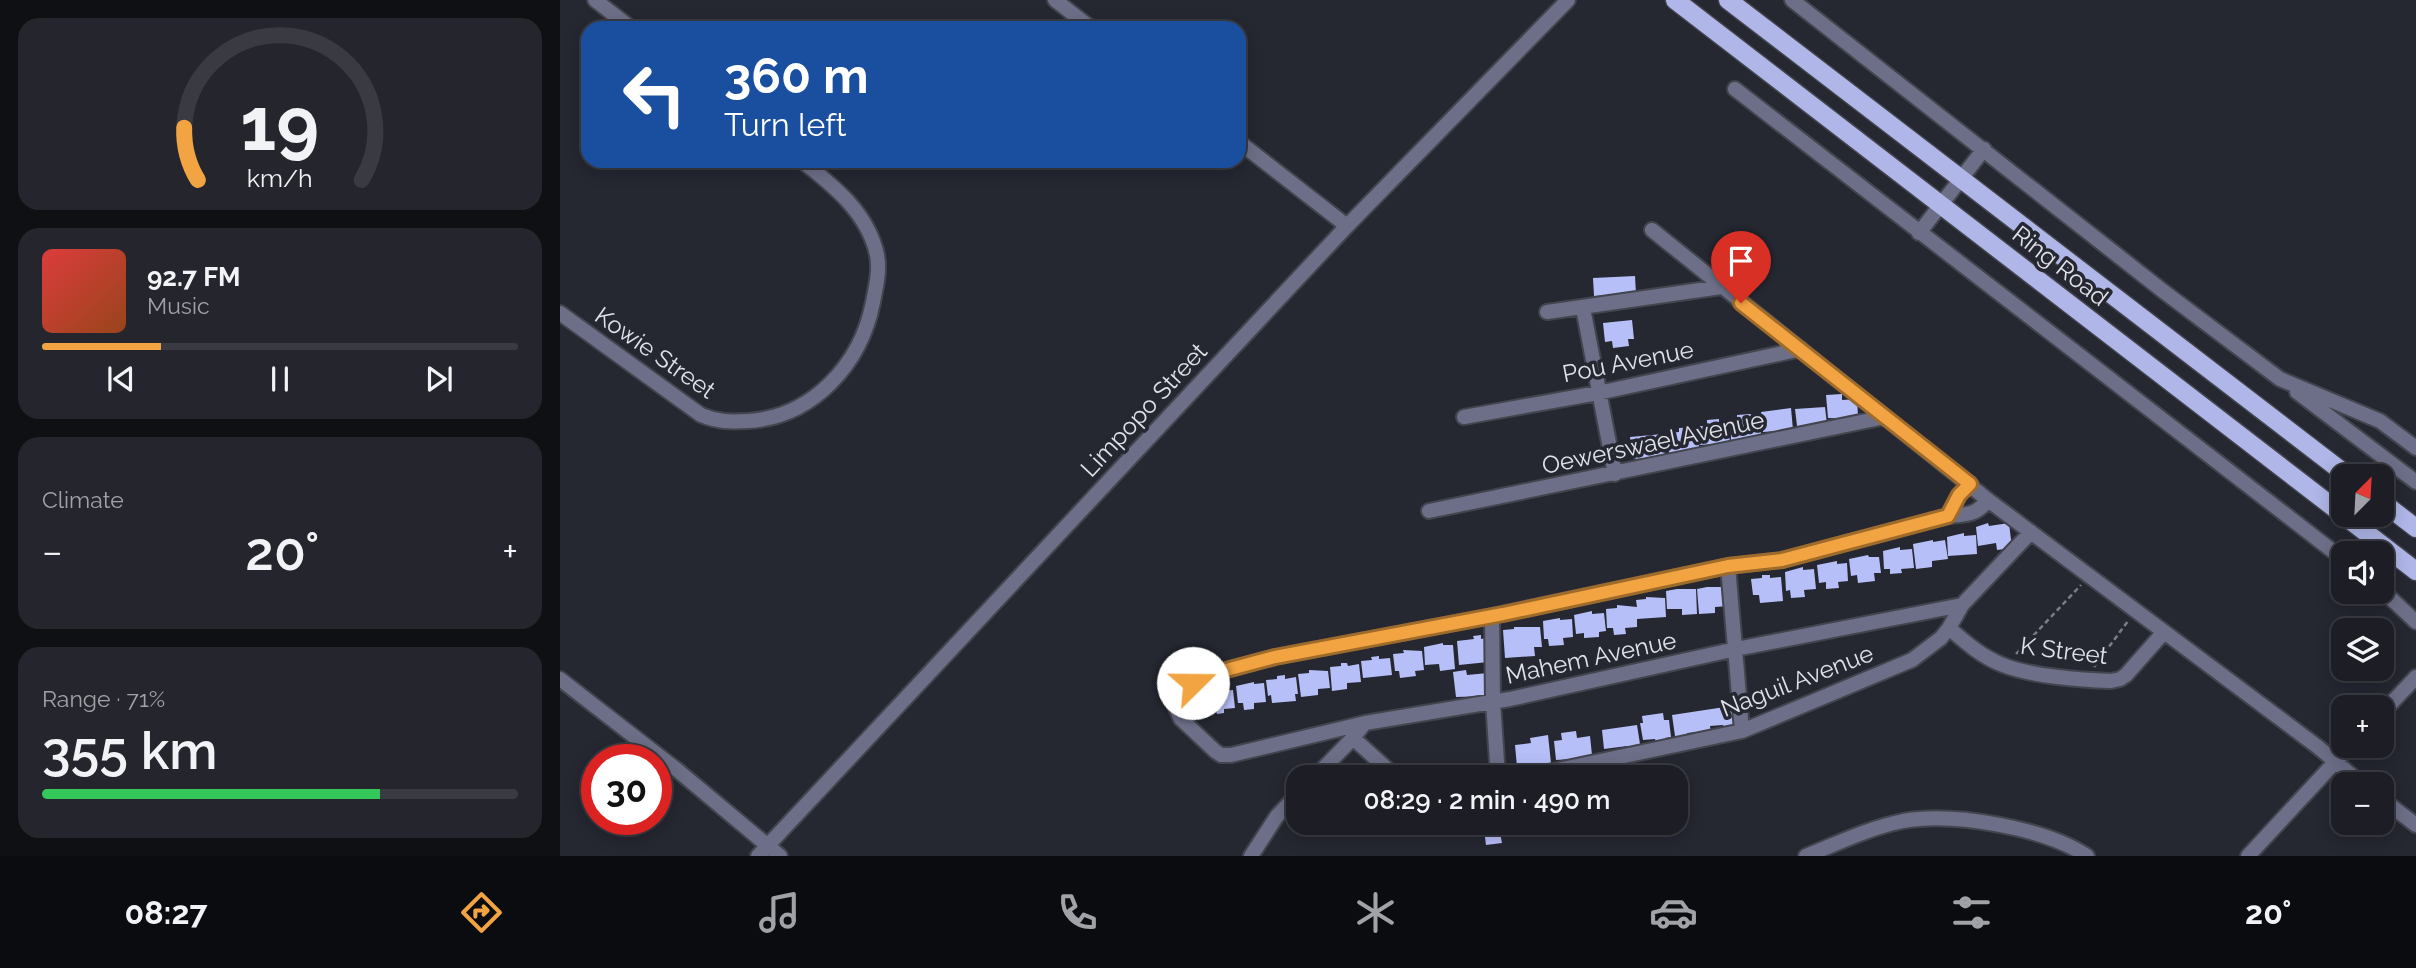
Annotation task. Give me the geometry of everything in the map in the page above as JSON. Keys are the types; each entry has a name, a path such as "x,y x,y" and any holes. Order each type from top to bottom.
{"main road":[{"name":"Ring Road","path":"1675,0 2416,571"},
{"name":"Ring Road","path":"1728,0 2332,464"},
{"path":"2394,511 2416,528"}],"street":[{"path":"595,0 622,21"},
{"path":"1055,0 1082,21"},
{"name":"Limpopo Street","path":"763,851 1347,226 1568,0"},
{"name":"Ring Road","path":"1791,0 2164,291 2416,482"},
{"path":"1735,89 2331,550"},
{"path":"1246,147 1347,226"},
{"path":"1919,233 1984,149"},
{"name":"Kowie Street","path":"560,313 709,419 729,423 761,419 775,417 801,406 834,380 856,353 870,316 877,286 878,265 869,234 850,202 811,168"},
{"path":"1652,230 1988,500 2091,575 2348,772"},
{"path":"1547,312 1721,287"},
{"path":"1583,308 1615,474"},
{"name":"Pou Avenue","path":"1464,417 1598,393 1801,349"},
{"name":"Ring Road","path":"2280,379 2380,421 2416,448"},
{"name":"Oewerswael Avenue","path":"1429,511 1885,417"},
{"path":"1948,516 1959,495 1970,484"},
{"path":"1497,765 1492,616 1728,566 1782,560 1948,516 1972,514 1982,509 1988,500"},
{"name":"Naguil Avenue","path":"1582,765 1742,731 1912,660 1933,645 1949,628 1962,605 2031,532"},
{"path":"1728,566 1742,731"},
{"path":"2394,601 2416,622"},
{"name":"Mahem Avenue","path":"1492,616 1275,657 1200,677 1184,694 1177,705 1177,711 1181,719 1215,751 1221,755 1231,755 1365,723 1493,702 1736,649 1962,605"},
{"name":"K Street","path":"1949,628 1982,654 2004,666 2085,679 2120,679 2164,632"},
{"path":"2394,700 2416,677"},
{"path":"560,679 676,769 763,851 780,856"},
{"path":"1327,765 1365,723"},
{"path":"1353,738 1383,765"},
{"path":"2248,856 2338,758"},
{"path":"1251,856 1286,807"},
{"path":"2394,808 2416,825"},
{"path":"1806,856 1880,827 1930,819 1977,823 2034,833 2059,841 2087,856"}],"path":[{"path":"2004,666 2091,575"},
{"path":"2085,679 2136,610"}],"building":[{"path":"1635,276 1636,294 1594,296 1593,278"},
{"path":"1632,320 1634,339 1628,339 1629,346 1613,348 1612,341 1605,342 1603,323"},
{"path":"1842,394 1842,400 1857,399 1858,416 1853,416 1854,419 1828,418 1826,395"},
{"path":"1825,407 1827,424 1803,431 1803,426 1797,426 1795,409"},
{"path":"1791,408 1793,430 1777,434 1777,431 1763,432 1761,412"},
{"path":"1751,414 1751,418 1760,417 1761,437 1744,442 1744,439 1731,440 1730,420 1737,419 1737,415"},
{"path":"1719,419 1719,424 1728,423 1730,443 1716,447 1716,444 1699,445 1699,452 1669,454 1668,433 1679,432 1679,428 1697,427 1699,435 1698,426 1707,426 1707,420"},
{"path":"1663,434 1665,457 1632,459 1630,437"},
{"path":"1988,523 1989,526 2009,523 2012,548 1997,550 1996,543 1978,546 1976,527"},
{"path":"1964,533 1964,536 1976,535 1977,554 1948,556 1947,537"},
{"path":"1945,540 1948,559 1932,561 1932,567 1916,569 1913,544"},
{"path":"1900,547 1900,550 1912,549 1914,568 1901,569 1902,573 1890,574 1890,569 1884,569 1883,551"},
{"path":"1868,555 1879,557 1881,573 1874,573 1875,581 1858,583 1857,575 1851,576 1849,559"},
{"path":"1837,561 1837,564 1847,563 1848,581 1838,582 1839,588 1826,589 1826,582 1819,583 1817,565"},
{"path":"1803,567 1803,570 1814,569 1816,589 1804,590 1805,597 1791,598 1790,590 1786,591 1785,572"},
{"path":"1762,575 1770,575 1770,578 1781,577 1783,601 1760,603 1759,595 1753,595 1751,579 1762,578"},
{"path":"1727,587 1729,606 1715,607 1715,613 1699,614 1697,589"},
{"path":"1696,589 1697,614 1682,615 1682,609 1667,609 1666,591"},
{"path":"1646,597 1665,598 1666,617 1637,619 1637,627 1625,628 1626,634 1614,635 1613,628 1607,628 1606,609 1617,608 1617,605 1637,607 1636,600"},
{"path":"1592,611 1592,614 1604,613 1606,631 1599,632 1599,637 1584,638 1584,633 1576,634 1574,615"},
{"path":"1572,619 1573,637 1563,638 1564,645 1549,646 1548,639 1544,639 1543,621"},
{"path":"1514,627 1540,627 1542,647 1534,647 1535,656 1505,658 1503,630"},
{"path":"1481,635 1481,639 1486,638 1488,662 1459,665 1457,641 1474,639 1473,636"},
{"path":"1443,643 1453,645 1455,669 1440,671 1439,664 1425,665 1424,647"},
{"path":"1403,650 1422,651 1424,670 1415,671 1416,676 1400,678 1399,671 1395,671 1393,654 1404,653"},
{"path":"1379,656 1379,659 1390,658 1392,675 1363,678 1361,661"},
{"path":"1341,663 1347,663 1348,666 1359,664 1361,682 1347,683 1347,689 1332,691 1330,667 1341,666"},
{"path":"1309,670 1328,671 1330,688 1318,689 1318,695 1301,697 1298,674 1309,673"},
{"path":"1466,670 1467,675 1488,673 1486,696 1456,697 1453,672"},
{"path":"1285,675 1285,679 1296,677 1296,701 1272,703 1271,695 1268,696 1266,680"},
{"path":"1264,683 1266,702 1254,703 1254,709 1244,710 1243,703 1238,703 1236,686"},
{"path":"1221,687 1221,691 1233,690 1235,708 1224,709 1224,713 1217,714 1216,710 1206,711 1204,692"},
{"path":"1738,705 1740,723 1724,727 1710,726 1711,732 1699,735 1699,732 1687,733 1688,736 1675,736 1672,715"},
{"path":"1663,713 1664,720 1669,720 1671,737 1665,738 1666,741 1643,740 1640,723 1643,723 1642,716"},
{"path":"1637,725 1640,744 1636,745 1637,748 1628,749 1627,746 1604,749 1602,730"},
{"path":"1576,731 1577,738 1590,736 1592,755 1587,758 1556,760 1554,741 1562,740 1561,733"},
{"path":"1548,735 1551,763 1517,765 1515,745 1531,743 1530,738"},
{"path":"1485,835 1500,835 1502,843 1486,845"}],"route":[{"path":"1193,683 1200,677 1275,657 1503,614 1728,566 1782,560 1948,516 1959,495 1970,484 1741,303"}]}
